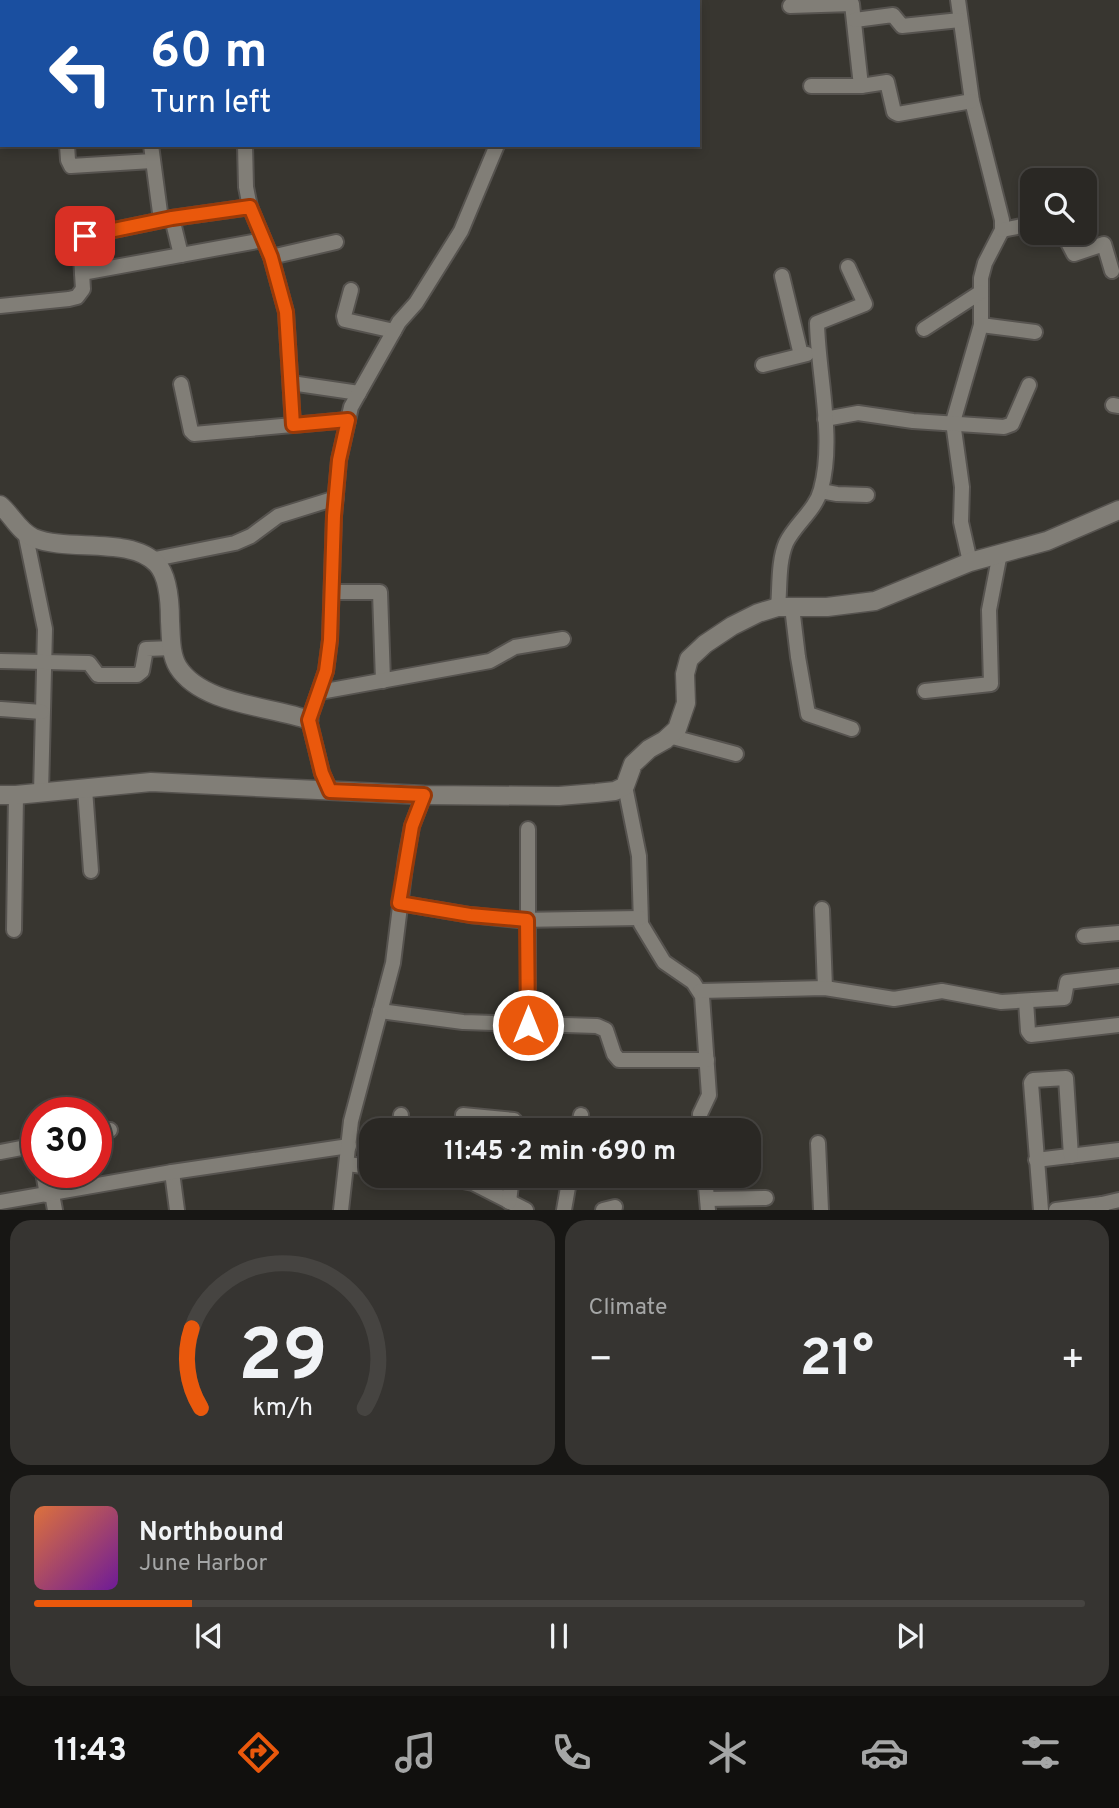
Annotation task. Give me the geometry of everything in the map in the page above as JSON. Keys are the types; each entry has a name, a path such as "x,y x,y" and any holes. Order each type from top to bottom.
{"street":[{"path":"958,0 972,101 1002,220 1002,230 985,263 981,292 981,325 953,422 962,487 961,522 970,562"},
{"path":"790,6 850,2 855,20 861,86"},
{"path":"855,20 893,15 902,26 960,20"},
{"path":"811,86 889,83 894,112 898,114 972,101"},
{"path":"67,147 68,163 71,166 152,161"},
{"path":"151,147 166,219 181,255"},
{"path":"245,147 246,187 250,207 271,257 286,312 293,425"},
{"path":"330,791 322,773 309,720 320,692 330,640 339,460 351,407 394,331 416,303 461,231 496,147"},
{"path":"0,306 77,297 83,289 80,241 85,236 166,219 250,207"},
{"path":"1002,230 1020,226"},
{"path":"82,273 263,240"},
{"path":"271,257 336,242"},
{"path":"1069,245 1077,255 1104,244 1112,271"},
{"path":"848,267 865,304 818,321 825,419 825,472 818,499 787,542 781,569 785,607 798,657 808,714 852,729"},
{"path":"782,276 801,355"},
{"path":"351,290 345,320 394,331"},
{"path":"924,329 981,292"},
{"path":"981,325 1035,332"},
{"path":"763,365 819,351"},
{"path":"291,383 359,393"},
{"path":"181,384 191,431 194,434 348,420"},
{"path":"825,419 858,413 913,421 1009,426 1029,385"},
{"path":"821,491 867,495"},
{"path":"150,560 235,543 251,536 278,516 336,498"},
{"path":"0,505 32,537 50,543 121,549 142,554 157,564 163,575 170,604 173,648 178,667 193,682 218,696 254,708 287,712 309,720"},
{"path":"700,1118 709,1096 701,990 664,962 640,918 639,856 625,786 633,764 677,729 686,703 685,674 689,659 705,644 732,626 758,613 785,607 827,607 875,601 970,562 1047,541 1119,510"},
{"path":"25,532 45,629 41,793"},
{"path":"925,691 991,684 989,610 1000,553"},
{"path":"333,592 380,592 383,681"},
{"path":"320,692 490,662 515,647 563,639"},
{"path":"0,661 89,663 98,675 137,675 142,671 146,649 173,648"},
{"path":"1,709 42,712"},
{"path":"669,736 736,754"},
{"path":"14,930 8,795 151,782 424,795 559,796 596,793 625,786"},
{"path":"85,789 91,871"},
{"path":"341,1209 351,1121 393,963 399,903 412,826 424,795"},
{"path":"528,829 528,1025"},
{"path":"399,903 470,915 527,920 640,918"},
{"path":"822,909 825,988"},
{"path":"1084,936 1119,933"},
{"path":"701,990 825,988 894,999 942,991 1001,1002 1064,998 1067,982 1119,976"},
{"path":"1026,1001 1028,1031 1031,1035 1119,1025"},
{"path":"380,1011 463,1022 603,1027 619,1060 706,1060"},
{"path":"1041,1209 1033,1080 1066,1078 1071,1156"},
{"path":"463,1115 494,1118"},
{"path":"818,1143 821,1209"},
{"path":"0,1202 172,1172 349,1146"},
{"path":"0,1152 21,1148"},
{"path":"1036,1160 1119,1150"},
{"path":"347,1164 359,1166"},
{"path":"172,1172 177,1209"},
{"path":"47,1188 55,1209"},
{"path":"482,1188 526,1209"},
{"path":"509,1202 511,1188"},
{"path":"564,1209 568,1188"},
{"path":"708,1204 766,1198"},
{"path":"1056,1209 1102,1207 1119,1200"}],"route":[{"path":"85,236 172,218 250,207 271,257 286,312 293,425 348,420 339,460 334,516 333,601 326,671 309,720 322,773 330,791 424,795 412,826 399,903 470,915 527,920 528,1025"}]}
